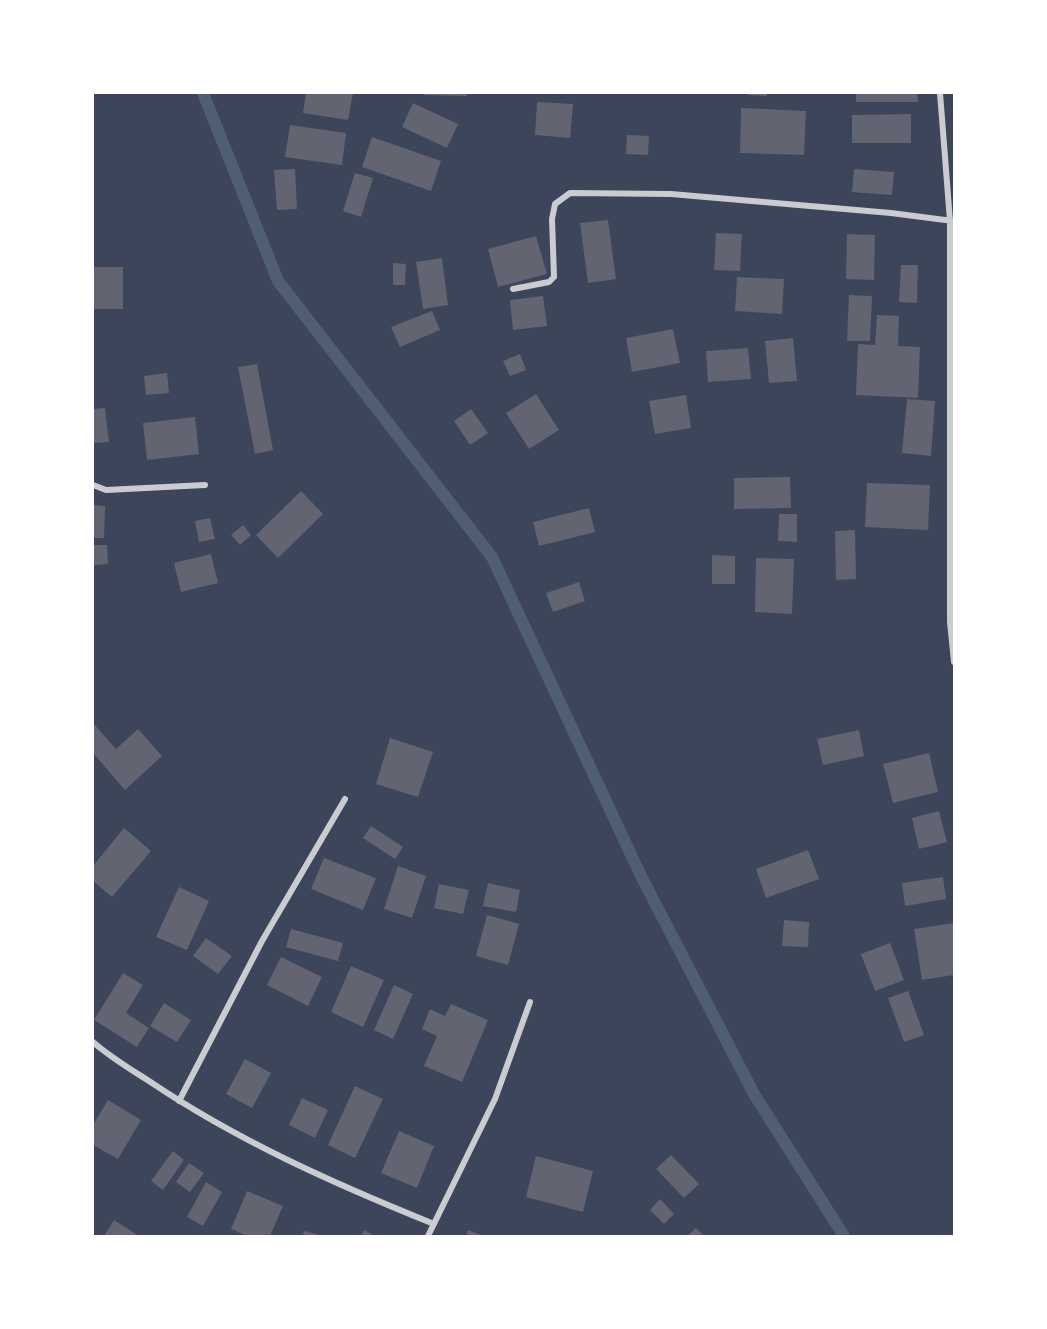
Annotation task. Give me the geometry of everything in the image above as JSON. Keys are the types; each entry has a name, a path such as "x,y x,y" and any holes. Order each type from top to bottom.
{"street":[{"path":"940,93 952,221 952,622 954,662"},
{"path":"513,289 549,282 554,276 552,219 555,204 570,193 671,195 891,213 952,221"},
{"path":"93,485 106,490 205,485"},
{"path":"179,1101 262,941 345,799"},
{"path":"428,1236 495,1099 530,1002"},
{"path":"93,1042 179,1101 333,1183 434,1224"}],"shaded area":[{"path":"93,93 954,93 954,1236 93,1236"}],"building":[{"path":"306,93 353,93 348,120 303,113"},
{"path":"424,93 467,93 467,96 424,95"},
{"path":"748,93 767,93 767,96 748,95"},
{"path":"856,93 917,93 918,102 856,102"},
{"path":"537,102 573,104 570,138 535,135"},
{"path":"413,103 458,124 447,148 402,127"},
{"path":"741,108 806,111 804,155 740,153"},
{"path":"911,114 911,143 852,143 852,115"},
{"path":"290,125 346,133 342,165 285,157"},
{"path":"627,135 649,136 648,155 626,154"},
{"path":"372,137 441,161 431,191 362,167"},
{"path":"295,169 297,209 277,210 274,170"},
{"path":"854,169 894,172 892,195 852,192"},
{"path":"355,173 373,178 361,217 343,211"},
{"path":"608,220 616,279 588,283 580,223"},
{"path":"716,233 742,234 740,271 714,270"},
{"path":"847,234 875,235 874,280 846,279"},
{"path":"536,236 547,274 498,287 488,249"},
{"path":"442,258 448,305 423,309 416,262"},
{"path":"393,263 406,264 405,285 393,285"},
{"path":"901,265 918,265 917,303 899,302"},
{"path":"93,267 123,267 123,309 93,309"},
{"path":"737,277 784,279 782,314 735,311"},
{"path":"849,295 872,296 870,341 847,341"},
{"path":"543,296 547,326 513,330 510,300"},
{"path":"432,311 440,330 400,347 391,327"},
{"path":"877,315 899,316 898,346 920,347 918,398 856,395 858,344 875,345"},
{"path":"673,329 680,363 632,372 626,338"},
{"path":"793,338 797,381 769,383 765,341"},
{"path":"748,348 751,379 708,382 706,351"},
{"path":"520,354 526,370 510,376 503,361"},
{"path":"257,364 273,450 255,454 238,367"},
{"path":"167,373 169,393 146,395 144,376"},
{"path":"536,394 559,430 529,449 506,413"},
{"path":"686,395 691,428 655,434 649,401"},
{"path":"907,399 935,401 931,456 902,453"},
{"path":"105,408 109,442 93,443 93,409"},
{"path":"471,409 488,433 470,445 454,421"},
{"path":"195,417 199,454 147,460 143,423"},
{"path":"790,477 791,508 734,509 734,478"},
{"path":"867,483 930,485 928,530 865,527"},
{"path":"301,491 323,514 278,558 256,535"},
{"path":"93,505 105,506 104,538 93,538"},
{"path":"589,508 595,532 539,546 533,522"},
{"path":"779,514 797,514 797,542 778,541"},
{"path":"210,518 215,539 199,542 195,521"},
{"path":"243,525 251,535 240,545 231,535"},
{"path":"855,530 856,579 836,580 835,531"},
{"path":"93,545 107,545 108,564 93,565"},
{"path":"211,554 218,583 181,592 174,563"},
{"path":"712,555 735,556 735,584 712,584"},
{"path":"756,558 794,559 792,614 755,612"},
{"path":"579,582 585,601 553,612 546,593"},
{"path":"93,723 116,749 138,729 162,756 125,790 93,753"},
{"path":"859,730 864,756 823,765 817,739"},
{"path":"390,738 433,752 418,797 376,784"},
{"path":"929,753 938,792 893,803 883,764"},
{"path":"939,811 947,842 919,849 912,818"},
{"path":"371,826 403,847 395,859 363,838"},
{"path":"124,828 151,851 112,897 93,881 93,866"},
{"path":"808,850 819,879 766,898 756,869"},
{"path":"324,858 376,878 363,910 311,889"},
{"path":"398,866 426,876 412,918 384,909"},
{"path":"943,877 946,899 905,906 902,883"},
{"path":"488,883 520,890 516,912 483,906"},
{"path":"439,884 469,890 463,914 434,908"},
{"path":"179,887 209,901 187,950 156,937"},
{"path":"487,915 519,924 508,965 476,956"},
{"path":"784,920 809,922 808,947 782,946"},
{"path":"954,923 954,975 922,980 914,929"},
{"path":"291,929 343,943 338,961 286,947"},
{"path":"206,938 232,956 218,974 193,956"},
{"path":"890,943 904,980 875,991 861,954"},
{"path":"281,957 322,977 308,1006 267,985"},
{"path":"351,966 384,980 363,1027 331,1012"},
{"path":"123,973 143,985 126,1013 149,1028 137,1047 94,1020"},
{"path":"394,985 413,994 393,1039 374,1030"},
{"path":"908,991 924,1035 904,1042 888,998"},
{"path":"164,1003 191,1020 177,1042 150,1026"},
{"path":"451,1004 488,1020 462,1082 424,1066 437,1036 422,1029 430,1009 445,1016"},
{"path":"245,1059 271,1073 252,1108 226,1094"},
{"path":"355,1086 383,1099 355,1158 328,1145"},
{"path":"302,1098 328,1110 315,1138 289,1125"},
{"path":"108,1100 141,1120 118,1159 93,1145 93,1125"},
{"path":"399,1131 434,1146 417,1188 381,1173"},
{"path":"173,1151 184,1160 163,1190 151,1181"},
{"path":"671,1155 699,1184 684,1198 656,1169"},
{"path":"536,1156 593,1171 583,1212 526,1197"},
{"path":"189,1163 204,1173 190,1192 176,1182"},
{"path":"206,1182 222,1192 203,1226 187,1217"},
{"path":"247,1191 283,1206 270,1236 247,1236 231,1229"},
{"path":"660,1199 674,1214 664,1224 650,1210"},
{"path":"114,1220 139,1236 104,1236"},
{"path":"696,1228 704,1236 687,1236"},
{"path":"364,1230 375,1236 361,1236"},
{"path":"468,1230 484,1236 466,1236"},
{"path":"304,1231 319,1235 319,1236 303,1236"}],"waterway":[{"path":"203,93 278,281 492,557 641,876 754,1094 844,1236"}]}
